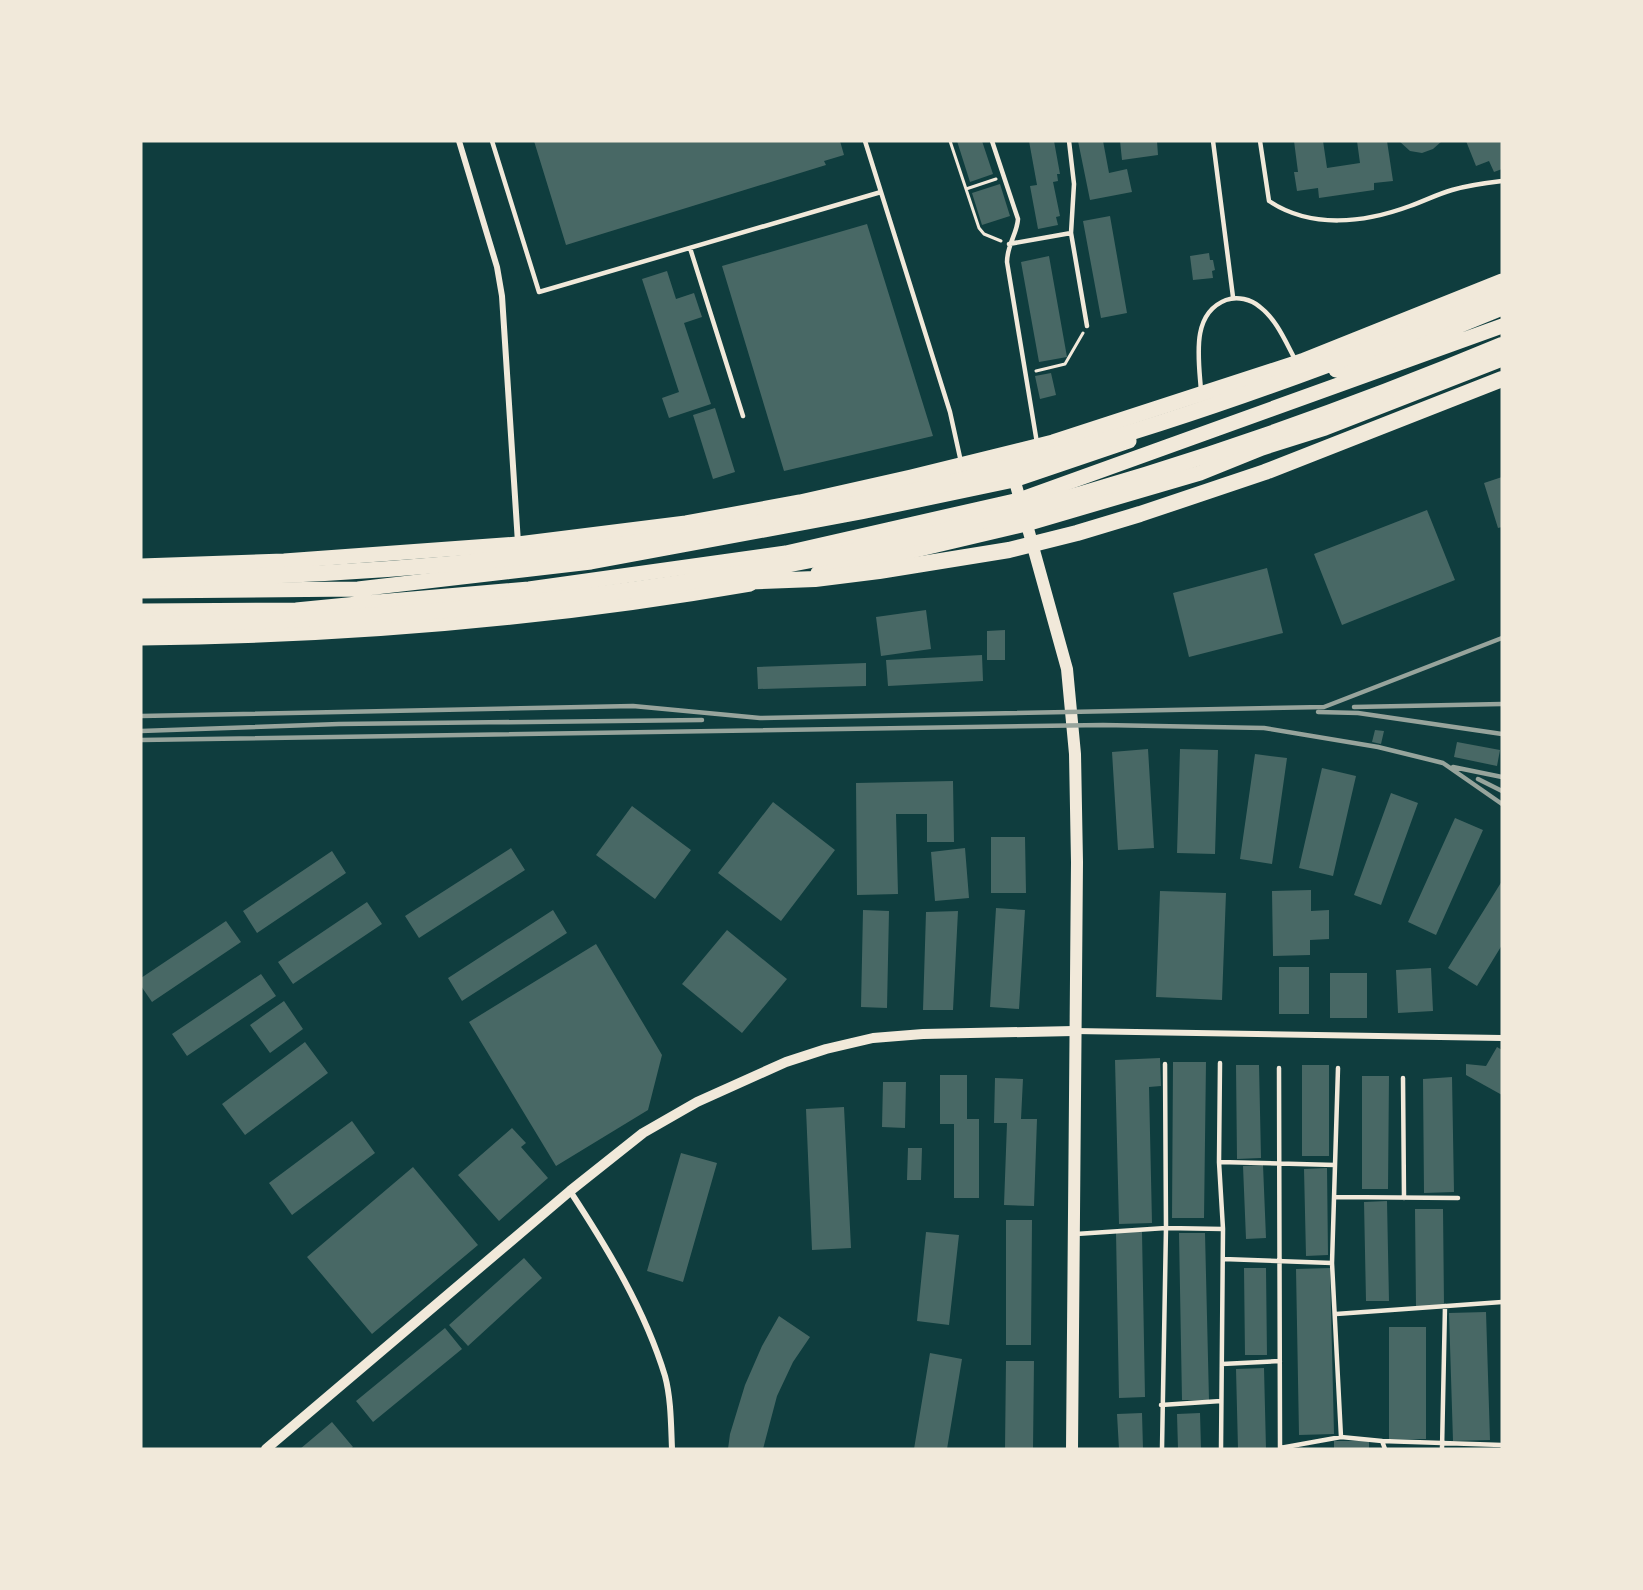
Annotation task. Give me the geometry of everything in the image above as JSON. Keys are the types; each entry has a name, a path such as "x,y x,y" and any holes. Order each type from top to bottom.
{"highway":[{"path":"141,579 284,575 458,563 676,537 802,515 930,487 1182,417 1306,374 1502,296"},
{"path":"141,624 286,621 374,616 539,601 681,583 811,560 940,532 1069,498 1196,460 1425,376 1502,345"},
{"path":"681,583 815,579 964,558 1066,536 1140,514 1264,472 1502,379"}],"main road":[{"path":"141,566 284,561 518,544 686,523 800,502 1038,446 1297,362 1502,281"},
{"path":"141,611 296,610 529,589 786,553 1019,500 1502,308"},
{"path":"141,591 358,589 591,562 785,526 1014,480 1502,326"},
{"path":"1262,448 1318,354"},
{"path":"141,638 286,634 438,625 694,594 814,573 1026,524 1200,473 1262,448 1325,429 1502,359"},
{"path":"1008,454 1067,669 1075,754 1077,862 1072,1449"},
{"path":"743,512 785,526"},
{"path":"378,602 438,625"}],"street":[{"path":"459,141 497,267 506,321 518,544"},
{"path":"266,1449 570,1191 643,1133 697,1102 786,1062 826,1049 873,1038 923,1034 1074,1031 1502,1038"},
{"path":"570,1191 597,1233 647,1325 666,1378 672,1449"}],"lane":[{"path":"492,141 539,292 881,192"},
{"path":"865,141 950,412 962,465"},
{"path":"992,141 1018,219 1018,227 1009,244 1007,261 1038,446"},
{"path":"1069,141 1074,184 1071,233 1087,326"},
{"path":"1213,141 1233,297"},
{"path":"1260,141 1269,201 1288,213 1311,219 1334,221 1367,218 1397,211 1451,190 1502,181"},
{"path":"1009,244 1071,233"},
{"path":"690,248 743,416"},
{"path":"1201,393 1198,344 1200,328 1218,303 1233,297 1260,306 1271,318 1297,362"},
{"path":"1220,1063 1219,1162 1223,1229 1221,1449"},
{"path":"1162,1449 1166,1228 1165,1064"},
{"path":"1279,1068 1280,1448 1341,1437 1382,1441 1502,1445"},
{"path":"1338,1068 1332,1263 1341,1437"},
{"path":"1403,1078 1404,1198"},
{"path":"1219,1162 1335,1165"},
{"path":"1334,1197 1458,1198"},
{"path":"1073,1234 1166,1228 1223,1229"},
{"path":"1223,1259 1332,1263"},
{"path":"1336,1314 1502,1302 1502,1311"},
{"path":"1442,1449 1445,1306"},
{"path":"1222,1364 1280,1361"},
{"path":"1161,1405 1221,1401"},
{"path":"1382,1441 1385,1449"},
{"path":"1311,1443 1311,1449"}],"path":[{"path":"950,141 979,228 990,238 1009,244"},
{"path":"966,189 1004,177"},
{"path":"1025,374 1065,364 1087,326"}],"building":[{"path":"534,141 840,141 844,155 824,161 826,165 566,245"},
{"path":"957,141 982,141 993,174 970,182"},
{"path":"1029,141 1054,141 1060,174 1057,174 1058,181 1053,182 1060,216 1056,217 1058,225 1038,229 1030,186 1037,185"},
{"path":"1078,141 1103,141 1109,173 1127,169 1132,192 1090,200"},
{"path":"1120,141 1157,141 1158,155 1122,160"},
{"path":"1294,141 1323,141 1327,168 1360,163 1357,141 1387,141 1393,181 1374,183 1374,190 1319,198 1318,188 1297,191 1294,172 1298,172"},
{"path":"1399,141 1442,141 1433,149 1422,153 1410,151"},
{"path":"1466,141 1502,141 1502,169 1494,172 1489,161 1476,166"},
{"path":"1000,184 1010,216 982,225 972,193"},
{"path":"1110,216 1127,313 1101,318 1083,221"},
{"path":"867,224 933,436 784,471 722,266"},
{"path":"1209,253 1215,270 1212,271 1213,278 1193,280 1190,256"},
{"path":"1049,256 1067,357 1039,362 1021,262"},
{"path":"667,271 676,299 694,293 702,317 684,323 711,404 669,418 662,398 679,392 642,279"},
{"path":"1051,373 1056,395 1040,399 1035,376"},
{"path":"715,408 735,472 713,479 693,415"},
{"path":"1502,477 1502,527 1498,528 1484,483"},
{"path":"1427,510 1455,580 1342,625 1314,554"},
{"path":"1267,568 1283,633 1189,657 1173,593"},
{"path":"926,610 931,649 881,656 876,617"},
{"path":"1005,630 1005,660 987,660 987,631"},
{"path":"982,655 983,681 888,686 886,660"},
{"path":"866,663 866,686 758,689 757,667"},
{"path":"1375,730 1384,731 1381,744 1372,742"},
{"path":"1457,742 1500,750 1497,766 1454,757"},
{"path":"1148,749 1154,848 1118,850 1112,752"},
{"path":"1180,749 1218,750 1215,854 1177,853"},
{"path":"1255,754 1287,758 1272,864 1240,859"},
{"path":"1322,768 1356,776 1333,876 1299,868"},
{"path":"953,781 954,842 927,842 927,814 896,814 898,894 857,895 856,783"},
{"path":"1391,793 1418,803 1381,905 1354,895"},
{"path":"773,802 835,850 781,921 718,873"},
{"path":"632,806 691,850 655,899 596,855"},
{"path":"1455,818 1483,830 1436,935 1408,922"},
{"path":"991,837 1025,837 1026,893 991,893"},
{"path":"511,848 525,870 419,938 405,916"},
{"path":"965,848 969,898 935,901 931,852"},
{"path":"332,851 346,873 257,933 243,911"},
{"path":"1502,881 1502,945 1477,986 1448,968"},
{"path":"1311,890 1311,911 1329,910 1329,939 1310,940 1310,955 1273,956 1272,891"},
{"path":"1160,891 1226,893 1222,1000 1156,997"},
{"path":"367,902 382,924 293,984 278,962"},
{"path":"996,908 1025,910 1019,1009 990,1007"},
{"path":"553,910 567,933 462,1001 448,978"},
{"path":"863,910 889,911 887,1008 861,1007"},
{"path":"958,911 953,1010 923,1010 926,912"},
{"path":"226,921 241,942 152,1002 141,986 141,978"},
{"path":"727,930 787,979 742,1033 682,984"},
{"path":"596,944 662,1055 648,1110 556,1166 469,1022"},
{"path":"1279,967 1309,967 1309,1014 1279,1014"},
{"path":"1431,968 1433,1011 1398,1013 1396,970"},
{"path":"1330,973 1367,973 1367,1018 1330,1018"},
{"path":"261,974 276,996 187,1056 172,1034"},
{"path":"284,1001 303,1029 270,1053 250,1025"},
{"path":"305,1042 328,1073 245,1135 222,1104"},
{"path":"1497,1047 1502,1050 1502,1095 1466,1075 1466,1064 1486,1066"},
{"path":"1160,1058 1161,1086 1149,1087 1152,1223 1119,1224 1115,1060"},
{"path":"1173,1062 1206,1062 1204,1218 1172,1218"},
{"path":"1236,1065 1259,1065 1261,1158 1237,1159"},
{"path":"1302,1065 1329,1065 1329,1156 1302,1156"},
{"path":"940,1075 967,1075 967,1119 979,1119 979,1198 954,1198 954,1124 940,1124"},
{"path":"1362,1076 1389,1076 1388,1189 1362,1189"},
{"path":"1452,1077 1454,1192 1424,1193 1423,1079"},
{"path":"995,1078 1023,1079 1021,1119 1037,1119 1034,1206 1004,1205 1007,1123 994,1123"},
{"path":"883,1082 906,1082 905,1128 882,1127"},
{"path":"844,1107 851,1248 812,1250 806,1109"},
{"path":"352,1121 375,1153 292,1215 269,1183"},
{"path":"512,1128 526,1143 521,1147 548,1178 499,1221 458,1175"},
{"path":"908,1148 922,1148 921,1180 907,1180"},
{"path":"681,1153 717,1163 683,1282 647,1271"},
{"path":"1263,1165 1266,1238 1246,1239 1243,1166"},
{"path":"413,1167 478,1245 372,1334 307,1257"},
{"path":"1327,1168 1328,1255 1306,1256 1304,1169"},
{"path":"1387,1201 1389,1301 1366,1301 1364,1202"},
{"path":"1415,1209 1443,1209 1444,1305 1416,1307"},
{"path":"1006,1220 1032,1220 1031,1345 1006,1345"},
{"path":"926,1232 959,1235 949,1325 917,1321"},
{"path":"1116,1232 1142,1232 1145,1397 1119,1398"},
{"path":"1179,1233 1205,1233 1209,1400 1182,1400"},
{"path":"524,1258 542,1278 468,1346 449,1325"},
{"path":"1244,1268 1266,1268 1267,1355 1245,1355"},
{"path":"1330,1268 1334,1434 1299,1435 1296,1269"},
{"path":"1486,1312 1490,1440 1453,1441 1449,1313"},
{"path":"779,1316 810,1337 793,1362 777,1396 763,1449 728,1449 730,1434 745,1385 762,1346"},
{"path":"1389,1327 1426,1327 1426,1439 1389,1439"},
{"path":"445,1328 462,1349 373,1422 356,1401"},
{"path":"930,1353 962,1359 947,1449 914,1449"},
{"path":"1006,1361 1034,1361 1033,1449 1005,1449"},
{"path":"1264,1368 1266,1449 1238,1449 1236,1369"},
{"path":"1142,1413 1143,1449 1119,1449 1117,1414"},
{"path":"1200,1413 1201,1449 1178,1449 1177,1414"},
{"path":"332,1422 353,1447 350,1449 300,1449"},
{"path":"1334,1441 1369,1441 1369,1449 1334,1449"}],"railway":[{"path":"141,716 633,706 760,718 1324,707 1502,638"},
{"path":"1354,707 1502,704"},
{"path":"1318,712 1358,713 1502,734"},
{"path":"141,731 339,724 702,720"},
{"path":"141,740 1103,725 1264,728 1378,747 1443,763 1502,804"},
{"path":"1453,767 1502,777"},
{"path":"1478,779 1502,791"}]}
